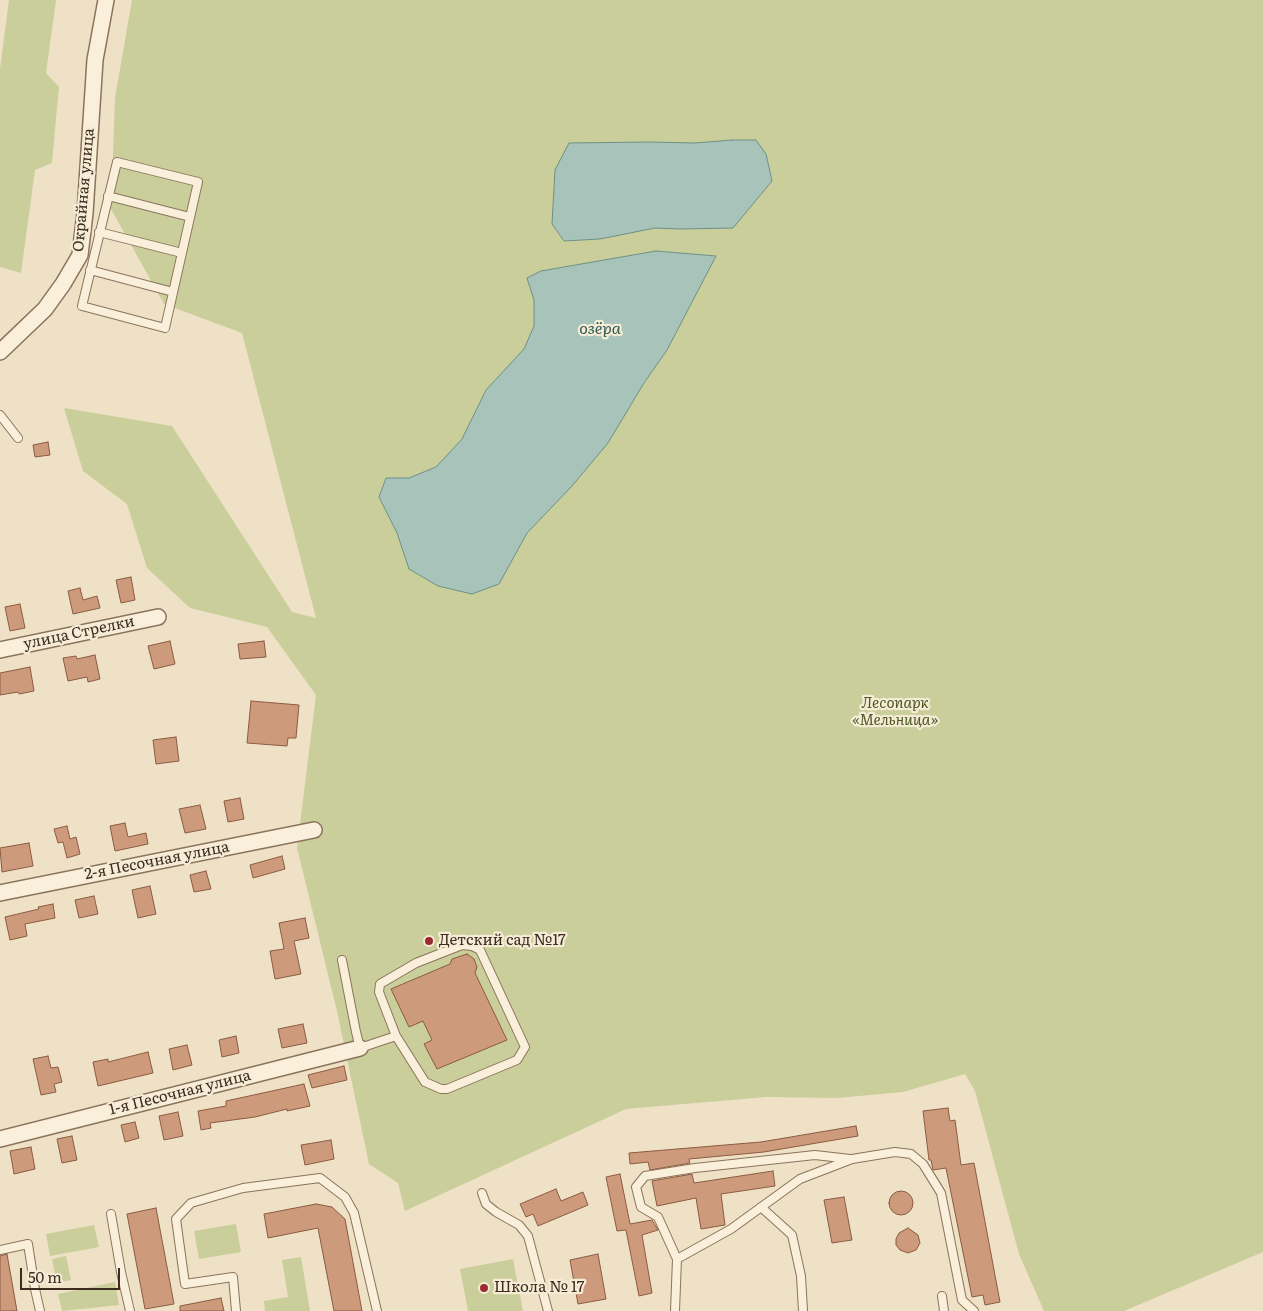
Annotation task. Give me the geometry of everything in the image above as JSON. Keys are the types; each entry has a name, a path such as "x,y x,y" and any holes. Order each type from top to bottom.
{"street":[{"name":"Окрайная улица","path":"0,352 45,309 80,255 85,213 94,60 106,0"},
{"name":"улица Стрелки","path":"0,650 158,617"},
{"name":"2-я Песочная улица","path":"0,893 314,830"},
{"name":"1-я Песочная улица","path":"0,1139 360,1048"}],"lane":[{"path":"116,162 198,182 165,328 82,306 108,196 116,162"},
{"path":"108,196 190,217"},
{"path":"99,232 182,253"},
{"path":"72,269 173,292"},
{"path":"0,415 18,438"},
{"path":"462,946 472,946 480,950 525,1047 518,1060 452,1087 441,1089 424,1082 396,1036 379,992 380,984 416,963 462,946"},
{"path":"342,960 360,1048 396,1036"},
{"path":"677,1259 731,1230 800,1179 852,1159 896,1152 911,1154 923,1164 941,1193 962,1300 974,1311"},
{"path":"675,1311 677,1259 658,1217 641,1207 636,1187 645,1176 696,1168 815,1155 852,1159"},
{"path":"236,1311 233,1277 185,1284 176,1219 191,1203 242,1188 320,1178 345,1197 354,1213 377,1311"},
{"path":"482,1193 486,1204 519,1225 528,1236 548,1311"},
{"path":"761,1207 792,1235 801,1276 803,1311"},
{"path":"110,1214 130,1311"},
{"path":"0,1250 28,1244 40,1311"},
{"path":"942,1296 944,1311"}],"green space":[{"path":"9,0 56,0 46,73 59,87 52,163 35,170 21,273 0,267 0,69"},
{"name":"Лесопарк «Мельница»","path":"132,0 1263,0 1263,1252 1124,1311 1044,1311 1019,1254 975,1091 965,1074 903,1092 837,1098 766,1097 626,1109 405,1211 398,1183 369,1164 337,1011 297,848 316,695 267,627 190,608 147,568 127,504 83,471 64,408 172,426 292,612 316,618 242,333 164,304 111,209 115,98"},
{"path":"236,1224 241,1252 199,1259 194,1231"},
{"path":"94,1225 99,1247 50,1256 46,1234"},
{"path":"66,1256 71,1280 57,1283 52,1259"},
{"path":"301,1257 310,1311 265,1311 264,1301 288,1297 282,1260"},
{"path":"513,1259 523,1311 468,1311 460,1269"},
{"path":"115,1282 119,1305 62,1311 58,1294"}],"water":[{"path":"756,140 766,154 772,181 733,228 655,228 600,239 564,241 552,224 555,170 569,143 695,143"},
{"name":"озёра","path":"656,251 716,256 667,350 644,383 608,443 572,486 527,533 499,584 472,594 438,586 409,569 397,533 379,497 386,478 409,478 436,467 462,439 486,390 524,349 534,326 534,300 527,278 541,271"}],"building":[{"path":"48,442 50,455 35,457 33,445"},
{"path":"131,577 135,600 121,603 116,580"},
{"path":"80,588 83,600 97,596 100,608 73,614 68,591"},
{"path":"20,604 25,628 10,631 5,607"},
{"path":"170,641 175,664 154,669 148,646"},
{"path":"264,641 266,657 240,659 238,644"},
{"path":"95,655 100,679 88,682 87,677 68,681 63,658 76,656 77,659"},
{"path":"30,667 34,691 0,695 0,673"},
{"path":"251,701 299,705 296,738 288,738 287,746 247,743"},
{"path":"176,737 179,761 156,764 153,740"},
{"path":"240,798 244,819 228,822 224,801"},
{"path":"200,805 206,829 185,833 179,809"},
{"path":"125,823 128,837 146,833 148,844 115,851 110,826"},
{"path":"67,826 70,839 76,837 80,854 67,858 63,842 58,843 54,829"},
{"path":"29,843 33,866 2,872 0,848"},
{"path":"282,856 285,869 253,878 250,865"},
{"path":"206,871 211,889 194,892 190,875"},
{"path":"150,886 156,914 138,918 132,890"},
{"path":"94,896 98,914 79,918 75,900"},
{"path":"53,904 55,918 25,924 27,936 10,940 5,917"},
{"path":"305,918 309,938 294,941 301,974 275,979 270,951 284,949 279,923"},
{"path":"467,954 474,959 477,967 475,973 507,1040 437,1069 424,1044 432,1040 423,1021 409,1027 391,989 450,964 452,959"},
{"path":"303,1024 307,1043 282,1048 278,1029"},
{"path":"236,1036 239,1053 222,1057 219,1040"},
{"path":"187,1045 192,1065 173,1070 169,1049"},
{"path":"148,1052 153,1073 98,1086 93,1062 108,1059 108,1062"},
{"path":"48,1056 51,1068 58,1067 62,1082 54,1084 56,1092 41,1095 33,1059"},
{"path":"344,1066 347,1080 312,1088 308,1075"},
{"path":"304,1084 310,1106 287,1111 287,1109 255,1117 210,1123 211,1128 201,1130 198,1111 226,1106 226,1101"},
{"path":"948,1108 950,1121 955,1120 961,1165 974,1163 1000,1302 985,1305 983,1295 972,1297 946,1168 933,1170 931,1160 929,1160 923,1111"},
{"path":"178,1112 183,1136 164,1140 159,1116"},
{"path":"135,1122 139,1138 125,1142 121,1125"},
{"path":"856,1126 858,1136 764,1152 689,1159 690,1163 650,1170 648,1162 630,1164 629,1153 761,1142"},
{"path":"72,1136 77,1160 62,1163 57,1139"},
{"path":"331,1140 334,1159 305,1165 301,1145"},
{"path":"31,1147 35,1169 14,1174 10,1151"},
{"path":"773,1171 775,1186 721,1194 725,1225 701,1229 696,1198 657,1206 652,1181 692,1174 694,1183"},
{"path":"620,1174 630,1224 652,1220 658,1230 642,1235 652,1293 639,1296 626,1230 617,1231 606,1177"},
{"path":"556,1189 561,1201 583,1192 588,1205 538,1226 533,1214 526,1217 520,1204"},
{"path":"901,1191 909,1195 913,1203 909,1211 901,1215 893,1211 889,1203 893,1195"},
{"path":"844,1197 852,1240 832,1243 824,1200"},
{"path":"316,1204 332,1207 345,1219 362,1311 334,1311 318,1228 268,1238 264,1214"},
{"path":"156,1208 174,1304 145,1309 127,1214"},
{"path":"908,1228 918,1235 920,1243 916,1250 908,1253 900,1250 896,1245 896,1239 899,1233"},
{"path":"7,1254 17,1311 0,1311 0,1256"},
{"path":"598,1254 606,1299 578,1304 570,1260"},
{"path":"221,1298 224,1311 180,1311 180,1306"}],"place":[{"name":"Детский сад №17","path":"429,941"},
{"name":"Школа № 17","path":"484,1288"}]}
